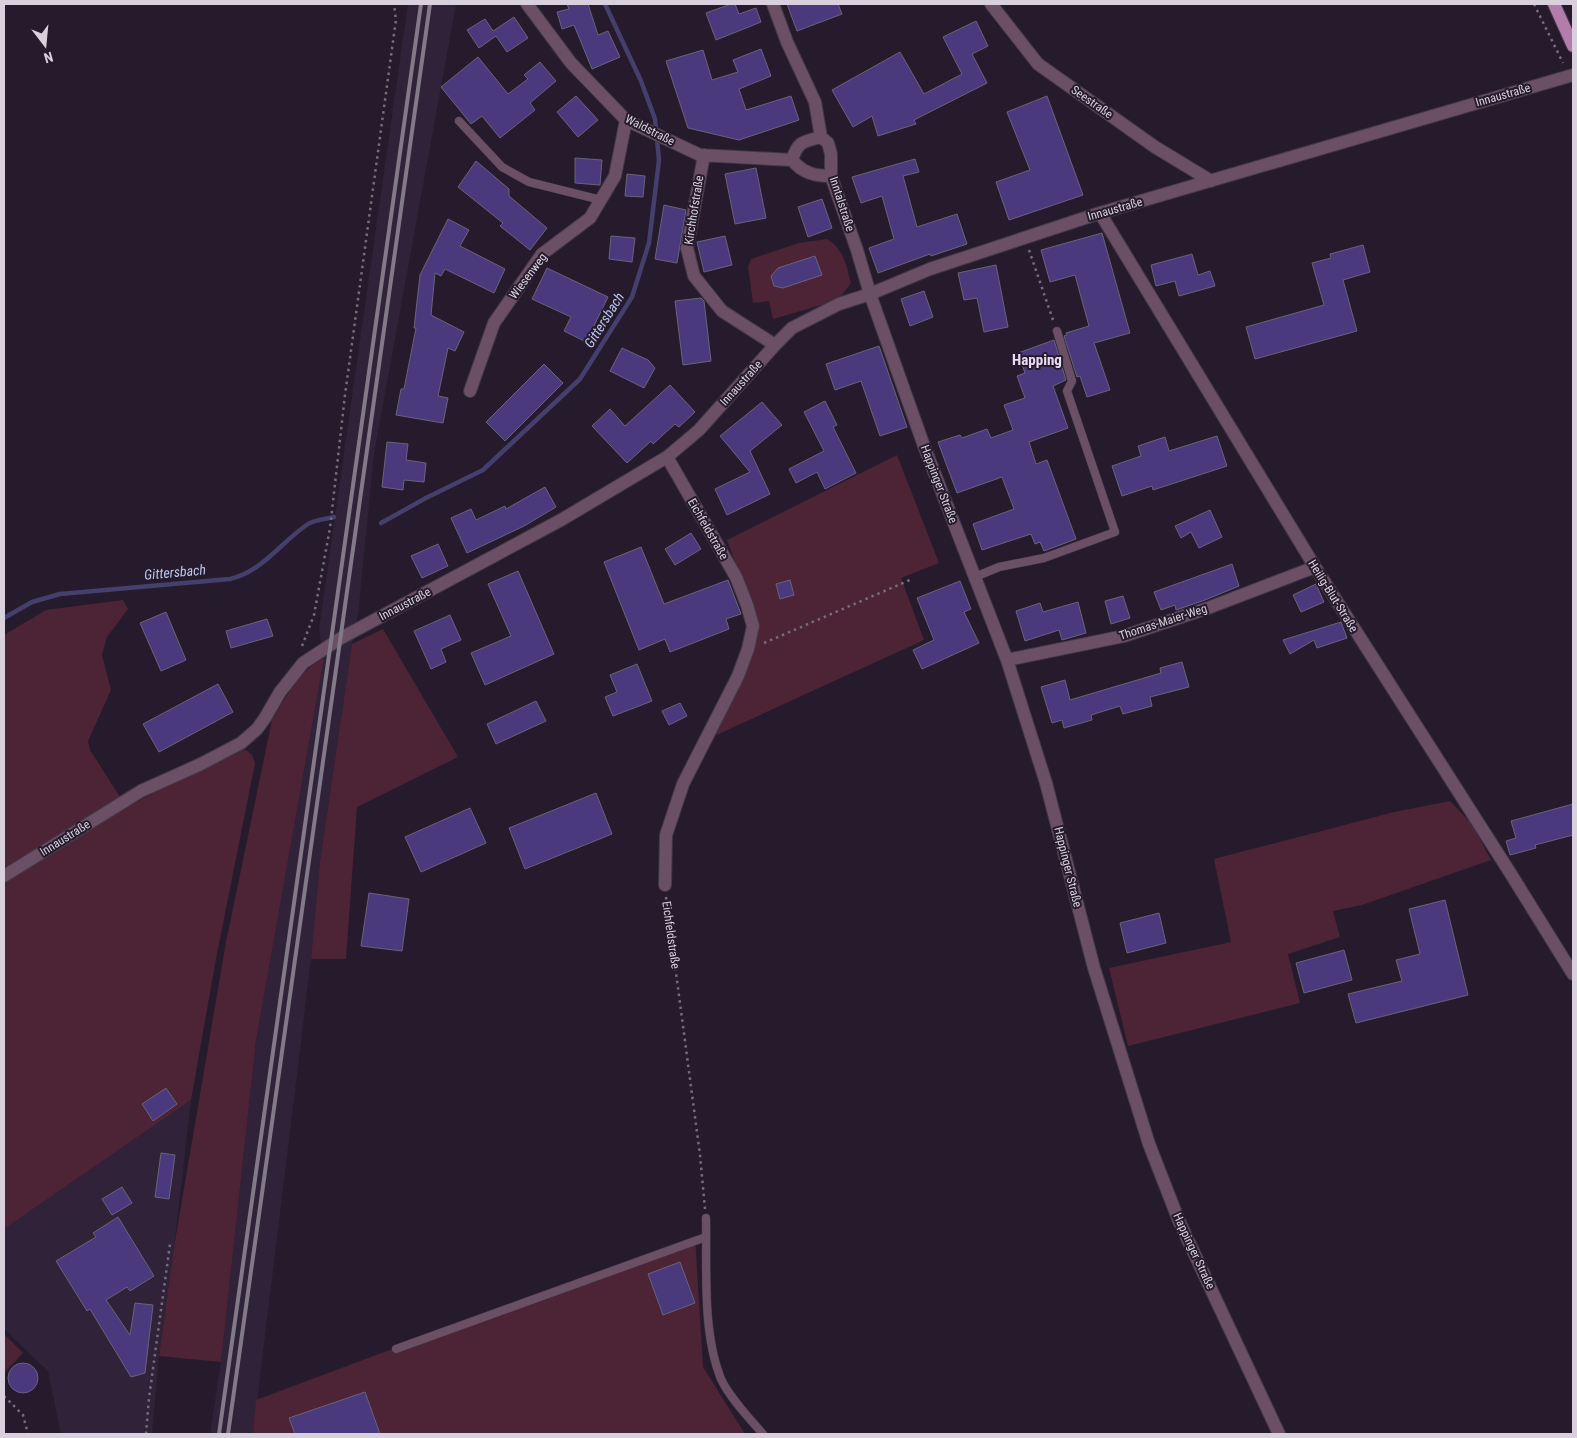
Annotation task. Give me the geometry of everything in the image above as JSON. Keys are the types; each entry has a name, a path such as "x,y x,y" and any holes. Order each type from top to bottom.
{"main road":[{"path":"1554,4 1573,46"}],"street":[{"name":"Waldstraße","path":"527,4 571,63 626,120 700,155 792,160"},
{"name":"Inntalstraße","path":"774,4 787,42 815,102 821,136 828,142 831,154 832,166 830,176 857,250 870,294"},
{"name":"Seestraße","path":"991,4 1038,64 1155,147 1211,181"},
{"name":"Innaustraße","path":"4,876 141,791 202,764 241,743 257,729 280,692 304,662 341,638 561,520 667,457 699,430 792,328 839,304 870,294 930,269 1100,213 1273,161 1571,76"},
{"name":"Wiesenweg","path":"470,391 494,323 542,254 590,218 615,176 626,120"},
{"path":"821,136 800,143 792,160 798,168 807,173 830,176"},
{"name":"Kirchhofstraße","path":"704,155 687,248 694,276 722,311 775,345"},
{"name":"Heilig-Blut-Straße","path":"1100,213 1315,567 1573,974"},
{"name":"Happinger Straße","path":"870,294 924,446 1007,660 1046,783 1094,968 1149,1144 1179,1221 1279,1434"},
{"name":"Eichfeldstraße","path":"664,886 666,835 683,784 738,676 748,650 753,626 747,604 736,577 667,457"},
{"name":"Thomas-Maier-Weg","path":"1007,660 1124,636 1208,608 1315,567"}],"lane":[{"path":"458,120 502,167 528,182 601,200"},
{"path":"975,577 999,567 1044,558 1116,532 1067,391 1072,381 1057,331"},
{"path":"706,1218 709,1326 714,1354 722,1380 744,1412 763,1434"},
{"path":"396,1349 706,1238"}],"path":[{"path":"304,662 302,646 314,615 330,528 345,395 396,20 394,4"},
{"path":"1534,4 1571,76"},
{"path":"1024,237 1057,331"},
{"path":"748,650 910,580"},
{"name":"Eichfeldstraße","path":"664,886 700,1155 706,1218"},
{"path":"146,1434 149,1398 170,1244"},
{"path":"4,1396 23,1415 28,1434"}],"shaded area":[{"path":"408,4 456,4 374,454 358,614 320,861 311,959 253,1434 210,1434 221,1362 256,1041 324,658 319,629"},
{"path":"827,239 841,253 848,270 851,283 842,295 825,304 773,319 769,301 753,303 748,267 751,259 799,243"},
{"path":"897,455 939,563 901,578 924,640 712,737 758,624 727,540"},
{"path":"123,600 128,609 107,637 102,655 111,690 88,741 90,750 120,797 4,868 4,635 46,610"},
{"path":"383,629 458,757 357,807 346,959 311,959 320,861 352,644"},
{"path":"324,658 256,1041 221,1362 159,1356 174,1247 226,942 272,720 288,693 301,677 315,663"},
{"path":"242,750 246,750 252,755 255,763 216,959 191,1100 4,1229 4,883 100,822 174,782"},
{"path":"1450,801 1472,824 1491,860 1362,905 1333,911 1340,937 1288,954 1300,1003 1128,1046 1109,968 1231,942 1214,859 1394,812"},
{"path":"191,1100 159,1356 152,1434 61,1434 48,1371 4,1329 4,1229"},
{"path":"695,1236 703,1367 745,1434 253,1434 256,1400"},
{"path":"4,1334 23,1353 4,1373"}],"building":[{"path":"567,4 588,4 598,35 608,31 620,57 592,69 574,25 562,29 557,12 569,9"},
{"path":"735,4 739,14 756,8 761,22 716,40 706,13"},
{"path":"787,4 838,4 842,14 797,31"},
{"path":"514,17 528,38 507,52 496,36 479,48 467,30 485,19 493,31"},
{"path":"976,21 988,46 972,54 987,83 914,120 916,124 878,136 872,116 853,127 832,90 900,52 924,94 962,74 943,37"},
{"path":"761,49 771,76 739,89 746,110 791,96 799,120 739,140 688,128 666,61 703,50 712,80 738,72 733,60"},
{"path":"478,57 508,94 528,79 524,75 540,62 556,81 530,103 535,110 500,138 482,116 471,124 441,87"},
{"path":"576,96 598,120 578,137 557,112"},
{"path":"1047,96 1083,195 1009,220 996,182 1030,170 1007,112"},
{"path":"575,158 602,160 600,185 575,183"},
{"path":"915,159 919,172 903,176 917,227 957,214 967,244 931,256 930,254 878,273 869,248 894,239 882,196 861,203 852,177"},
{"path":"476,161 509,189 509,196 547,228 530,250 500,226 503,223 458,187"},
{"path":"756,168 766,218 735,224 725,174"},
{"path":"627,174 645,176 643,197 625,196"},
{"path":"822,199 832,228 808,237 798,207"},
{"path":"664,205 686,210 677,263 655,259"},
{"path":"448,219 469,230 460,246 505,269 494,293 445,269 441,276 435,273 431,315 464,332 455,351 448,348 438,396 448,398 443,423 396,415 401,389 404,389 416,328 414,328 420,275"},
{"path":"1102,233 1130,333 1094,343 1110,390 1087,397 1080,376 1077,377 1064,336 1067,335 1066,333 1089,326 1075,275 1050,282 1041,250"},
{"path":"611,236 635,238 632,262 609,259"},
{"path":"725,236 732,265 704,272 697,242"},
{"path":"1363,245 1370,272 1343,280 1357,331 1255,359 1246,327 1324,305 1312,263 1331,258 1330,254"},
{"path":"1192,254 1198,275 1210,271 1215,286 1179,296 1175,281 1156,286 1151,265"},
{"path":"815,256 822,275 783,288 774,286 771,276 778,268"},
{"path":"996,265 1008,327 984,332 977,298 964,300 958,273"},
{"path":"547,268 608,297 586,342 564,331 571,317 532,299"},
{"path":"924,291 933,317 910,326 901,299"},
{"path":"701,298 704,301 711,361 683,365 675,301"},
{"path":"1054,340 1066,380 1053,386 1068,428 1029,442 1036,464 1047,460 1076,539 1044,551 1040,542 1035,544 1031,534 982,550 973,524 1014,509 1002,477 957,493 938,442 960,435 962,438 987,429 991,438 1013,430 1004,405 1025,398 1017,376 1025,373 1018,353"},
{"path":"879,346 907,427 880,436 861,381 835,390 826,364"},
{"path":"622,348 648,360 655,368 644,388 610,371"},
{"path":"544,364 563,383 505,441 486,422"},
{"path":"670,385 695,412 679,427 675,424 653,444 651,441 627,463 592,426 610,409 625,426"},
{"path":"825,401 837,425 833,427 856,473 825,489 817,472 796,483 789,469 824,451 804,412"},
{"path":"762,402 782,425 750,451 770,494 727,515 715,489 750,472 720,436"},
{"path":"1217,436 1227,466 1153,490 1152,486 1122,496 1112,466 1141,456 1138,446 1165,437 1169,451"},
{"path":"387,442 408,444 406,460 426,463 424,482 404,480 403,490 382,487"},
{"path":"545,487 556,507 524,526 467,553 451,518 471,509 476,520 505,506 506,509"},
{"path":"1210,510 1222,537 1199,548 1191,532 1181,538 1175,526"},
{"path":"691,533 701,549 675,565 665,549"},
{"path":"438,544 448,566 422,578 411,556"},
{"path":"641,547 664,604 728,580 741,614 726,619 729,629 670,652 665,639 639,650 604,562"},
{"path":"1232,564 1239,586 1176,610 1175,605 1161,610 1154,592"},
{"path":"518,571 554,654 485,685 471,653 511,636 488,584"},
{"path":"790,580 794,595 780,599 776,584"},
{"path":"960,581 971,609 964,612 979,643 922,669 913,650 934,640 917,598"},
{"path":"1316,584 1324,602 1301,612 1293,595"},
{"path":"1123,596 1130,618 1111,624 1105,601"},
{"path":"1078,602 1086,633 1062,640 1059,630 1025,641 1016,611 1040,603 1043,612"},
{"path":"166,612 186,660 161,671 140,623"},
{"path":"450,615 461,640 441,649 446,662 431,669 414,631"},
{"path":"267,619 273,636 231,648 226,631"},
{"path":"1341,622 1347,638 1317,648 1314,640 1290,654 1283,640"},
{"path":"1182,662 1189,687 1150,697 1152,706 1123,714 1120,706 1091,715 1092,720 1064,728 1062,720 1052,723 1041,687 1065,680 1070,700 1161,673 1160,668"},
{"path":"637,664 652,701 613,716 605,697 617,692 610,675"},
{"path":"218,684 233,712 159,752 143,724"},
{"path":"536,701 546,721 496,744 487,724"},
{"path":"680,703 687,716 669,725 662,711"},
{"path":"596,793 612,834 525,869 509,828"},
{"path":"1573,804 1573,835 1535,845 1536,848 1510,855 1506,841 1516,838 1511,821"},
{"path":"470,808 486,843 421,872 405,837"},
{"path":"369,893 409,899 402,951 361,946"},
{"path":"1445,900 1468,995 1356,1023 1348,994 1402,981 1396,960 1420,954 1409,909"},
{"path":"1159,913 1166,943 1127,953 1120,923"},
{"path":"1344,950 1352,980 1304,993 1296,963"},
{"path":"166,1088 177,1104 153,1121 142,1104"},
{"path":"161,1153 175,1155 169,1199 155,1197"},
{"path":"122,1187 132,1203 112,1215 102,1199"},
{"path":"118,1217 154,1276 130,1291 127,1287 106,1300 130,1335 135,1303 153,1305 145,1373 131,1377 90,1309 87,1311 56,1261 96,1237 93,1233"},
{"path":"680,1262 695,1303 663,1315 648,1274"},
{"path":"23,1363 29,1364 37,1372 37,1384 29,1392 23,1393 17,1392 9,1384 8,1378 9,1372 17,1364"},
{"path":"365,1392 380,1434 295,1434 289,1418"}],"waterway":[{"name":"Gittersbach","path":"381,523 483,470 580,379 632,297 649,243 659,160 655,119 641,81 605,4"},
{"name":"Gittersbach","path":"4,618 32,602 60,594 230,579 252,570 262,563 308,524 334,517"}],"railway":[{"path":"219,1434 421,4"},
{"path":"228,1434 430,4"}],"district":[{"name":"Happing","path":"1037,360"}]}
